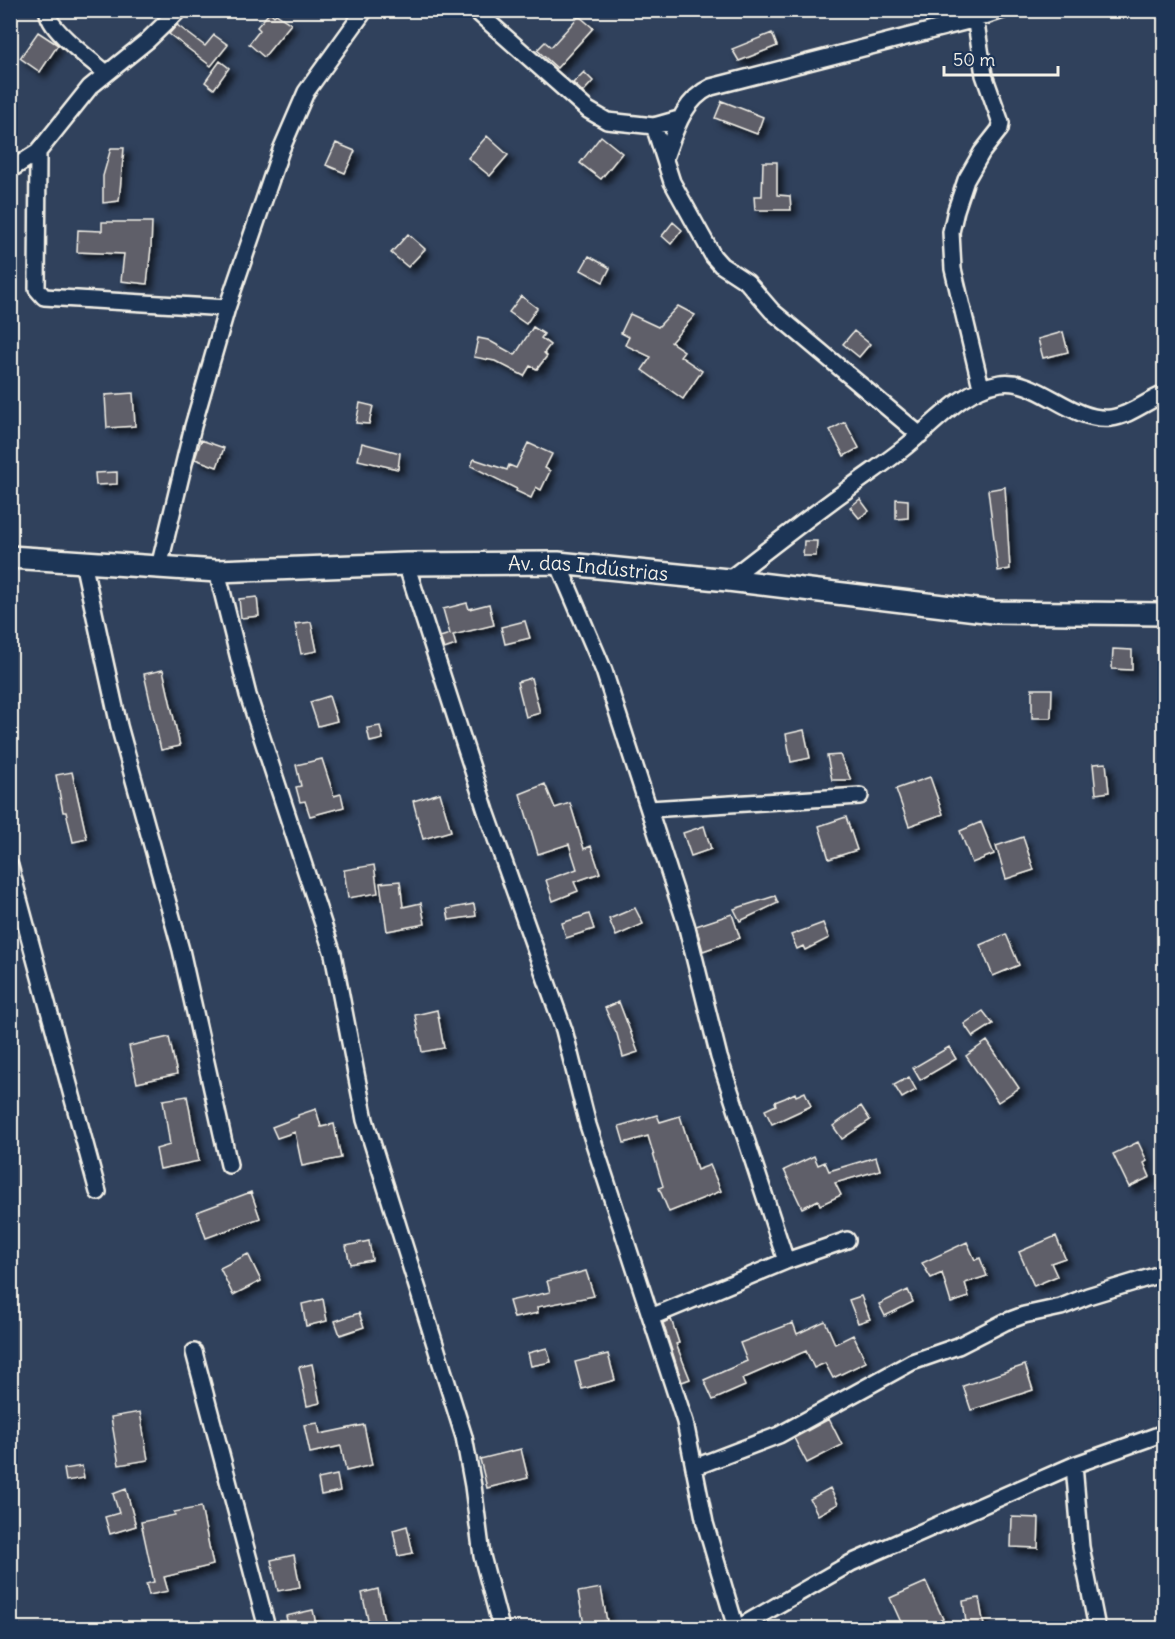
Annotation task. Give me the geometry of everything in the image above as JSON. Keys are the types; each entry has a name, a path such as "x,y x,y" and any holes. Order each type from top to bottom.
{"street":[{"path":"48,10 47,15 54,28 106,73"},
{"path":"10,170 38,152 90,87 147,41 179,10"},
{"path":"159,567 193,426 227,308 281,150 306,92 365,10"},
{"path":"475,10 588,110 607,121 654,126 680,119"},
{"path":"665,158 680,119 696,96 711,87 975,15 1003,10"},
{"path":"975,15 984,75 1001,123 1000,129 982,152 966,180 951,232 953,269 981,387"},
{"path":"654,126 672,182 713,256 721,265 747,282 772,310 920,435"},
{"path":"38,152 37,289 39,293 44,297 227,308"},
{"path":"728,580 981,387 1002,382 1014,383 1028,387 1084,415 1100,418 1113,418 1124,414 1164,394"},
{"name":"Av. das Indústrias","path":"10,557 217,571 406,564 558,563 728,580 993,612 1164,614"},
{"path":"84,562 120,726 181,950 229,1165"},
{"path":"558,563 604,671 686,924 719,1057 786,1261"},
{"path":"406,564 486,811 564,1030 588,1125 685,1422 705,1524 737,1629 851,1563 1074,1465 1164,1433"},
{"path":"217,571 248,695 333,954 365,1120 464,1437 482,1556 501,1629"},
{"path":"649,809 860,796"},
{"path":"10,866 98,1192"},
{"path":"651,1317 786,1261 847,1240"},
{"path":"694,1467 779,1435 912,1362 958,1346 1005,1322 1024,1315 1061,1307 1088,1296 1164,1273"},
{"path":"194,1352 267,1629"},
{"path":"1074,1465 1081,1547 1097,1629"}],"building":[{"path":"270,12 291,24 264,57 249,44 260,30 257,27"},
{"path":"579,16 593,28 557,68 537,50 545,42 551,47"},
{"path":"177,25 205,46 214,35 228,45 211,66 169,34"},
{"path":"38,32 58,45 40,72 20,58"},
{"path":"772,33 777,46 739,61 732,49"},
{"path":"220,61 229,68 214,89 205,82"},
{"path":"584,72 593,81 583,92 573,83"},
{"path":"722,101 763,117 757,134 715,118"},
{"path":"487,136 508,155 490,176 468,158"},
{"path":"601,136 622,153 601,179 580,163"},
{"path":"336,143 355,151 345,173 326,165"},
{"path":"111,148 124,148 119,201 103,203 103,176"},
{"path":"763,162 777,162 777,195 790,196 791,210 755,210 754,196 762,196"},
{"path":"102,222 152,222 147,284 121,281 124,254 77,252 78,230 102,231"},
{"path":"673,222 682,230 671,244 662,236"},
{"path":"408,234 425,249 408,267 391,253"},
{"path":"589,256 610,268 603,282 581,270"},
{"path":"521,296 537,308 526,324 509,312"},
{"path":"678,306 695,315 671,342 684,351 680,356 702,371 683,399 642,370 651,357 625,345 629,337 621,333 630,314 658,327"},
{"path":"533,327 544,334 541,338 550,345 544,353 547,356 537,369 530,366 524,376 495,361 474,357 478,338 488,340 515,355"},
{"path":"854,331 870,344 859,357 843,344"},
{"path":"1063,332 1068,352 1043,358 1038,339"},
{"path":"133,393 135,426 107,428 105,395"},
{"path":"360,403 373,406 369,424 356,423"},
{"path":"845,422 859,448 844,456 830,430"},
{"path":"201,440 224,448 217,467 195,459"},
{"path":"362,443 400,453 398,469 358,460"},
{"path":"528,443 552,454 545,468 550,471 541,490 536,487 531,498 471,466 474,459 507,470 509,465 516,468"},
{"path":"117,472 117,484 96,485 95,473"},
{"path":"1005,487 1010,569 998,571 988,490"},
{"path":"860,499 869,511 859,518 850,507"},
{"path":"896,499 908,500 908,518 896,519"},
{"path":"804,541 817,541 816,556 803,556"},
{"path":"257,597 259,616 241,618 239,599"},
{"path":"467,603 469,609 489,604 494,625 453,635 456,645 444,649 440,637 450,634 443,609"},
{"path":"525,621 530,638 505,644 501,627"},
{"path":"311,622 317,651 301,654 295,624"},
{"path":"1113,649 1132,650 1132,670 1112,669"},
{"path":"163,670 180,746 161,750 144,674"},
{"path":"531,678 540,713 526,717 517,682"},
{"path":"1032,689 1052,689 1051,718 1032,718"},
{"path":"329,696 337,721 318,726 310,702"},
{"path":"380,726 383,739 370,742 367,728"},
{"path":"804,730 810,758 791,762 786,734"},
{"path":"840,755 851,780 832,780 827,756"},
{"path":"322,759 334,796 341,794 344,807 310,816 305,801 300,802 296,787 301,786 296,765"},
{"path":"1106,763 1109,792 1096,794 1093,764"},
{"path":"72,772 87,839 73,842 66,812 63,812 56,775"},
{"path":"930,777 943,814 909,826 896,789"},
{"path":"545,784 555,808 570,803 584,849 591,846 600,873 574,882 578,891 553,901 546,880 577,869 569,844 538,854 520,794"},
{"path":"440,793 451,831 423,839 413,801"},
{"path":"846,817 857,850 829,859 819,826"},
{"path":"981,822 994,854 972,863 960,831"},
{"path":"704,826 711,849 691,856 683,833"},
{"path":"1023,837 1034,870 1006,879 996,846"},
{"path":"374,865 378,893 348,898 344,870"},
{"path":"400,881 403,907 421,903 425,924 387,931 380,883"},
{"path":"775,896 778,903 740,921 734,909"},
{"path":"474,904 476,916 449,920 447,909"},
{"path":"635,908 643,924 616,936 609,919"},
{"path":"589,914 594,929 566,938 562,923"},
{"path":"732,914 740,938 703,951 696,926"},
{"path":"823,923 829,938 805,950 803,946 797,949 791,935"},
{"path":"1006,934 1019,965 993,976 980,945"},
{"path":"619,1002 638,1052 623,1057 617,1034 605,1008"},
{"path":"437,1010 444,1048 422,1052 415,1015"},
{"path":"983,1011 993,1024 973,1037 964,1024"},
{"path":"169,1037 177,1074 137,1083 129,1046"},
{"path":"987,1041 1019,1088 998,1102 966,1056"},
{"path":"949,1047 956,1059 920,1080 913,1068"},
{"path":"909,1077 916,1090 902,1098 894,1085"},
{"path":"805,1092 811,1106 772,1124 765,1110 776,1105 775,1102 795,1093 796,1096"},
{"path":"187,1096 199,1161 160,1169 156,1149 170,1145 163,1100"},
{"path":"861,1106 870,1120 842,1139 833,1126"},
{"path":"316,1109 321,1127 334,1124 341,1158 302,1166 295,1132 277,1138 272,1127"},
{"path":"657,1115 660,1122 680,1116 697,1170 710,1165 721,1191 669,1212 659,1188 663,1186 648,1136 624,1143 619,1126"},
{"path":"1138,1142 1147,1161 1144,1163 1150,1177 1129,1187 1113,1154"},
{"path":"814,1156 818,1165 825,1162 829,1171 876,1157 880,1170 835,1183 841,1195 820,1205 818,1200 802,1208 784,1170"},
{"path":"251,1192 260,1218 206,1238 197,1212"},
{"path":"1056,1236 1065,1258 1051,1263 1057,1276 1034,1286 1019,1252"},
{"path":"369,1241 372,1260 350,1264 346,1246"},
{"path":"967,1242 975,1260 980,1258 987,1276 965,1283 969,1297 951,1303 942,1273 931,1278 922,1263"},
{"path":"248,1254 261,1281 233,1295 220,1268"},
{"path":"586,1271 594,1296 537,1307 538,1313 514,1318 509,1301 550,1292 547,1281"},
{"path":"908,1290 913,1302 885,1316 879,1304"},
{"path":"861,1296 870,1319 858,1323 849,1300"},
{"path":"323,1299 327,1321 306,1326 302,1304"},
{"path":"359,1313 364,1327 340,1335 335,1321"},
{"path":"671,1319 679,1343 676,1344 690,1379 682,1382 663,1323"},
{"path":"825,1321 835,1344 853,1335 866,1362 833,1378 825,1363 814,1368 806,1351 742,1379 745,1386 713,1400 704,1380 747,1361 740,1343 793,1323 797,1334"},
{"path":"547,1348 551,1362 531,1366 528,1353"},
{"path":"608,1354 615,1380 582,1389 575,1362"},
{"path":"312,1364 320,1403 307,1406 299,1367"},
{"path":"1025,1365 1033,1390 971,1410 963,1386"},
{"path":"140,1412 148,1460 119,1465 111,1417"},
{"path":"829,1419 842,1445 807,1463 794,1438"},
{"path":"318,1423 320,1434 364,1425 372,1465 346,1471 341,1446 310,1453 304,1425"},
{"path":"521,1449 528,1478 487,1488 480,1459"},
{"path":"82,1466 84,1478 66,1481 64,1469"},
{"path":"337,1475 340,1491 321,1495 318,1479"},
{"path":"830,1488 838,1504 818,1515 810,1499"},
{"path":"126,1489 136,1526 110,1534 105,1517 119,1513 113,1494"},
{"path":"201,1507 213,1565 164,1577 168,1591 149,1595 146,1584 154,1582 141,1522"},
{"path":"1012,1517 1039,1518 1038,1548 1011,1547"},
{"path":"407,1526 413,1553 398,1556 393,1530"},
{"path":"294,1555 300,1587 278,1591 271,1560"},
{"path":"926,1582 943,1619 922,1629 904,1629 890,1598"},
{"path":"601,1588 607,1621 584,1625 578,1592"},
{"path":"378,1589 385,1626 370,1629 362,1593"},
{"path":"979,1598 984,1626 967,1629 963,1601"},
{"path":"313,1610 317,1629 289,1629 286,1616"}]}
